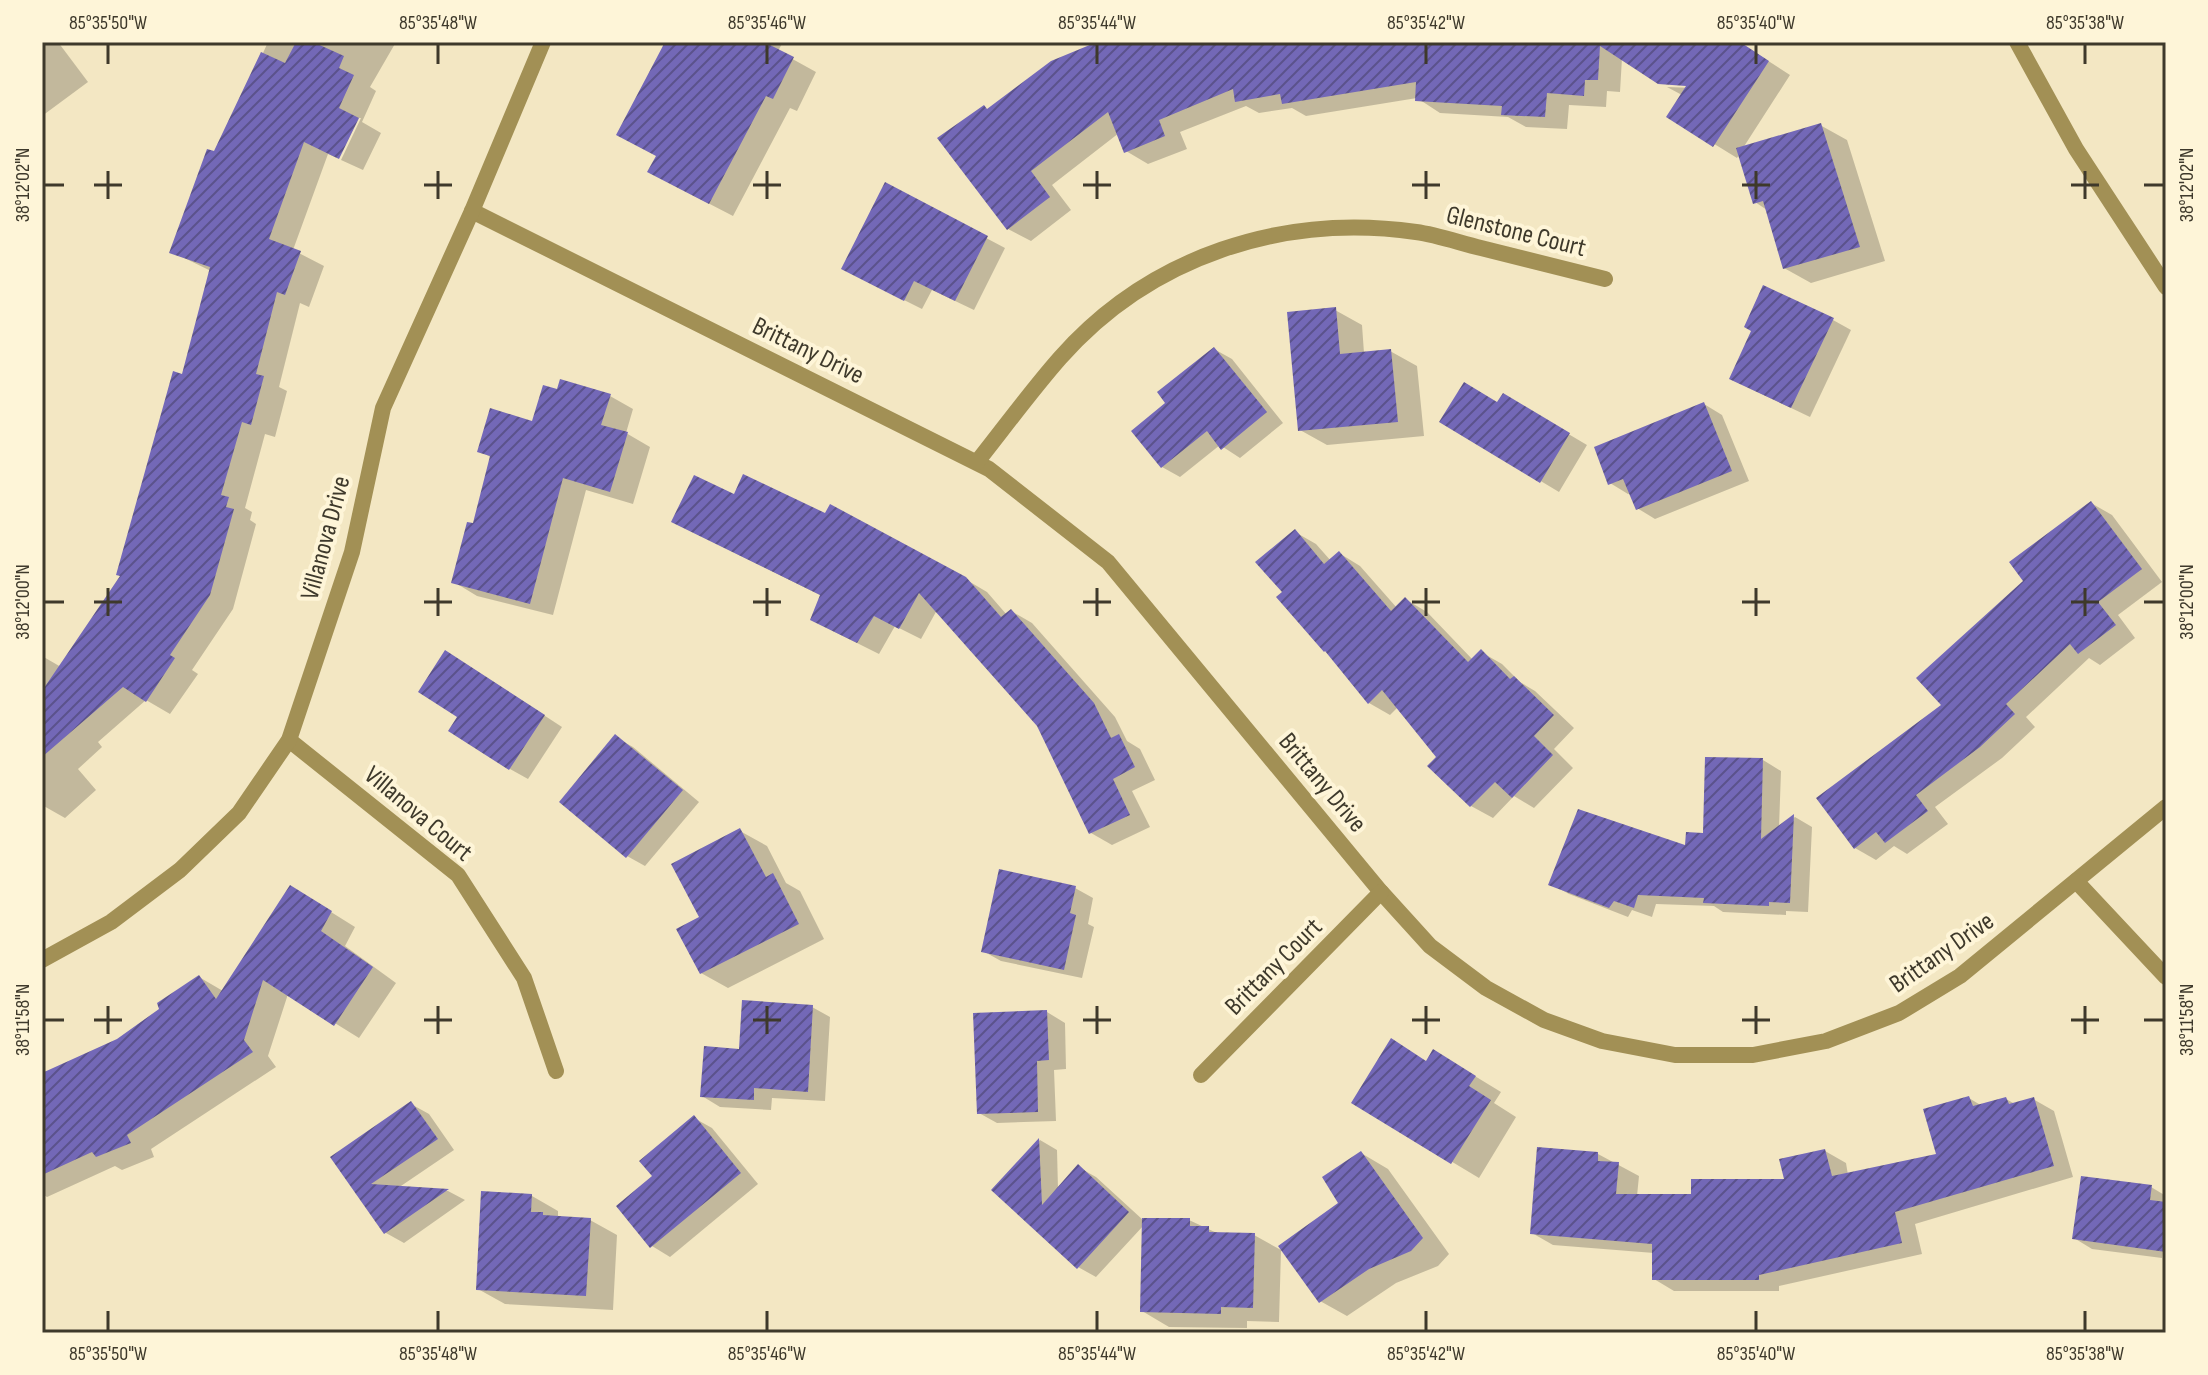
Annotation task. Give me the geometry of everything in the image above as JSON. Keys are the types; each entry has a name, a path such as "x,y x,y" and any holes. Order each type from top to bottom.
{"street":[{"name":"Villanova Drive","path":"42,960 111,922 180,870 239,813 289,740 352,552 383,408 472,211 543,42"},
{"path":"2017,42 2076,149 2166,287"},
{"name":"Brittany Drive","path":"472,211 977,462 1108,562 1381,892 1430,946 1486,988 1544,1020 1602,1041 1675,1055 1753,1055 1826,1041 1899,1013 1960,976 2166,807"},
{"name":"Glenstone Court","path":"977,462 1061,356 1112,308 1175,268 1239,242 1300,229 1362,226 1419,232 1605,279"},
{"name":"Villanova Court","path":"289,740 458,875 524,978 556,1071"},
{"path":"2076,881 2166,977"},
{"name":"Brittany Court","path":"1201,1075 1381,892"}],"building":[{"path":"296,42 313,42 344,56 339,68 354,75 339,108 359,118 339,159 304,142 269,239 301,251 285,295 277,292 256,374 264,376 251,425 242,422 221,495 229,497 226,507 234,509 210,595 170,655 175,658 146,702 123,687 42,757 42,691 120,576 116,575 173,371 182,374 210,267 169,253 207,149 214,151 261,52 285,63"},
{"path":"665,42 764,42 794,57 773,99 766,96 709,204 647,172 656,156 616,135"},
{"path":"1097,42 1740,42 1769,61 1713,147 1666,117 1686,86 1658,84 1600,46 1598,80 1585,80 1584,96 1547,93 1545,117 1501,115 1502,106 1415,101 1416,82 1282,104 1280,94 1235,102 1233,89 1159,120 1165,136 1124,153 1108,112 1031,171 1050,197 1007,230 937,138 984,105 987,109 1051,61"},
{"path":"1821,123 1860,247 1783,269 1763,201 1753,204 1736,148"},
{"path":"885,182 988,236 955,301 914,281 904,301 841,269"},
{"path":"1763,285 1834,318 1791,408 1729,379 1751,331 1744,327"},
{"path":"1336,307 1340,354 1391,349 1398,422 1298,431 1287,312"},
{"path":"1214,347 1267,412 1221,450 1207,431 1161,468 1131,431 1165,403 1157,392"},
{"path":"560,379 611,394 601,425 628,432 610,492 563,478 530,604 451,583 467,522 473,523 490,456 477,452 490,408 532,421 543,385 557,389"},
{"path":"1464,382 1497,402 1503,393 1570,433 1540,483 1439,422"},
{"path":"1704,402 1732,471 1636,510 1623,479 1608,485 1594,447"},
{"path":"743,474 825,513 830,504 966,577 1001,617 1011,609 1094,703 1111,738 1119,734 1135,767 1113,779 1130,815 1089,834 1037,726 919,593 899,629 874,616 857,643 810,620 820,595 671,522 694,475 734,494"},
{"path":"2091,501 2142,569 2098,602 2116,625 2078,654 2070,644 2006,704 2015,714 1980,747 1916,795 1928,811 1885,843 1876,832 1854,849 1816,798 1941,705 1916,678 2023,581 2009,562"},
{"path":"1295,529 1324,564 1339,551 1391,611 1405,597 1468,662 1481,649 1510,679 1514,676 1554,715 1534,736 1553,755 1512,798 1495,782 1470,807 1427,766 1436,757 1382,690 1368,704 1276,597 1282,592 1255,562"},
{"path":"445,650 545,715 509,770 448,731 457,717 418,692"},
{"path":"615,734 683,790 626,858 559,802"},
{"path":"1705,757 1763,758 1761,839 1794,814 1790,903 1769,902 1769,906 1703,903 1704,898 1638,895 1634,908 1614,901 1609,908 1548,885 1578,809 1685,845 1686,832 1703,833"},
{"path":"740,828 766,877 773,873 799,924 700,974 676,929 699,917 671,864"},
{"path":"999,869 1076,886 1070,913 1076,915 1064,970 981,952"},
{"path":"290,885 332,911 321,931 373,967 334,1026 263,980 244,1040 253,1052 127,1135 131,1143 96,1157 92,1152 42,1175 42,1073 117,1039 159,1009 157,1003 199,975 216,999"},
{"path":"742,1000 813,1005 808,1092 754,1088 754,1100 700,1097 704,1046 739,1049"},
{"path":"1047,1010 1049,1060 1037,1061 1038,1112 977,1114 973,1013"},
{"path":"1391,1038 1426,1061 1433,1049 1476,1076 1469,1086 1491,1100 1451,1164 1351,1103"},
{"path":"1969,1096 1973,1106 2006,1097 2009,1104 2034,1097 2054,1166 1895,1212 1902,1243 1759,1275 1759,1280 1652,1280 1652,1244 1530,1234 1537,1147 1598,1152 1598,1161 1619,1162 1616,1194 1691,1194 1691,1179 1784,1179 1779,1159 1825,1149 1832,1176 1936,1154 1923,1109"},
{"path":"411,1101 438,1139 371,1184 449,1189 384,1234 330,1157"},
{"path":"694,1115 741,1173 650,1248 616,1206 652,1176 639,1161"},
{"path":"1039,1138 1042,1205 1078,1164 1129,1212 1077,1269 991,1190"},
{"path":"1361,1151 1423,1238 1411,1251 1369,1269 1319,1303 1278,1246 1338,1203 1322,1177"},
{"path":"2081,1176 2152,1185 2150,1200 2166,1202 2166,1252 2072,1239"},
{"path":"481,1191 532,1194 531,1212 591,1218 586,1296 476,1290"},
{"path":"1142,1218 1190,1218 1190,1226 1209,1226 1209,1232 1255,1233 1253,1308 1221,1307 1221,1314 1140,1312"}]}
